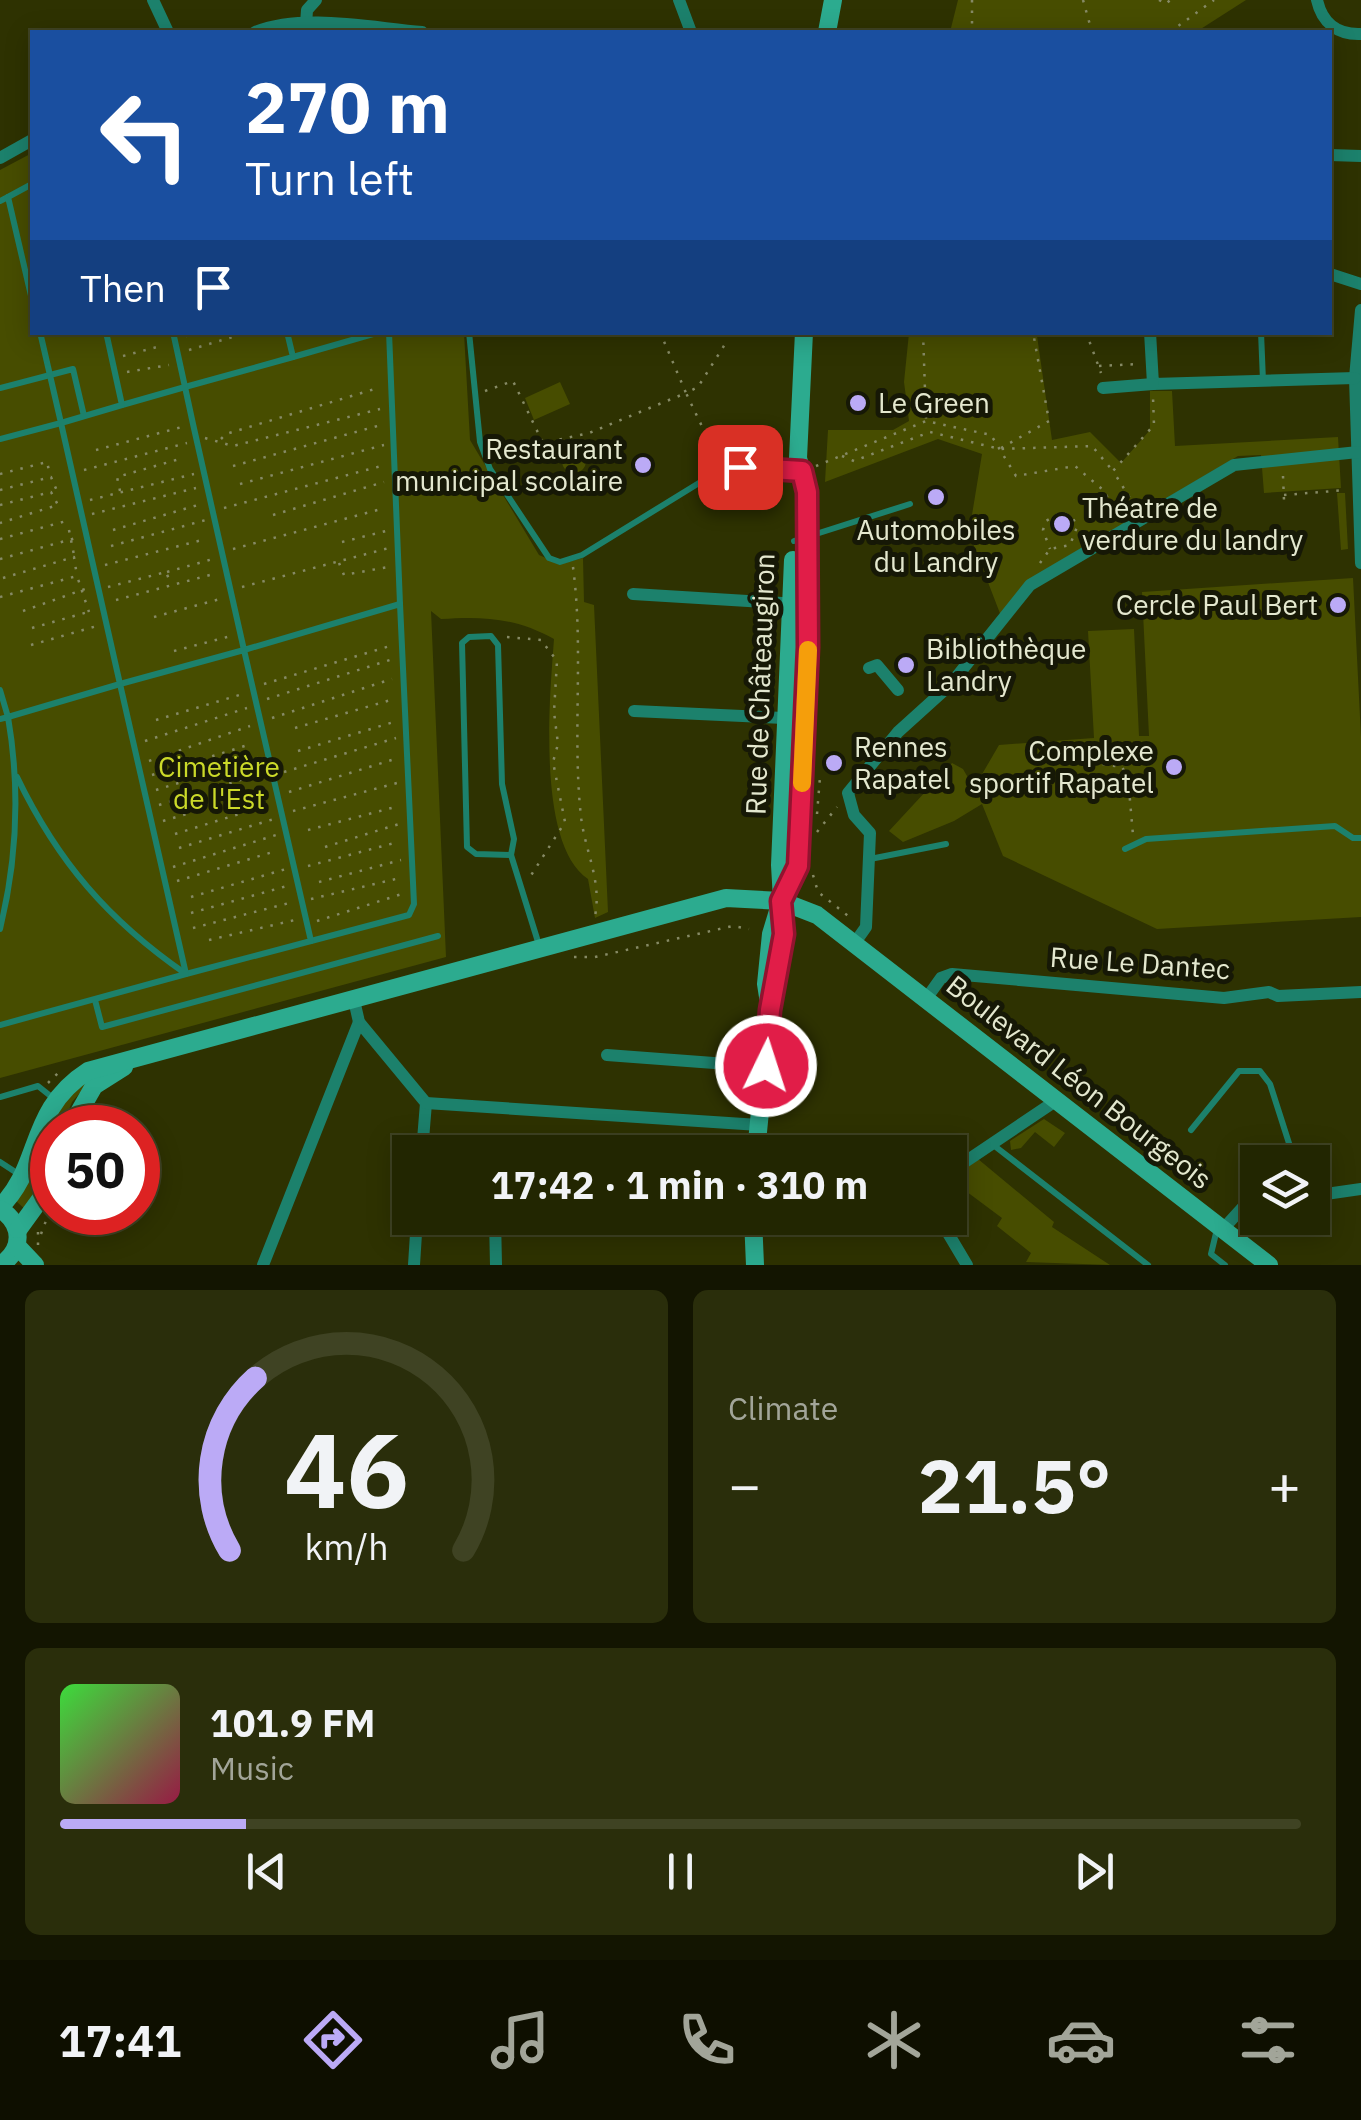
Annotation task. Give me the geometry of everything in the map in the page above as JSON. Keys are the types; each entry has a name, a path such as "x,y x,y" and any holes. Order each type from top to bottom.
{"main road":[{"path":"827,30 833,0"},
{"name":"Rue de Châteaugiron","path":"802,471 798,458 804,335"},
{"name":"Rue de Châteaugiron","path":"758,1135 770,1010 784,934 781,901 797,874 800,604 796,488 809,458 814,335"},
{"path":"35,1265 0,1208 55,1100 88,1070 715,899 781,901"},
{"name":"Boulevard Léon Bourgeois","path":"781,901 812,913 854,944 1270,1265"},
{"path":"83,1105 94,1086 147,1056"},
{"path":"0,1265 30,1215"},
{"path":"754,1235 755,1265"}],"street":[{"path":"153,0 167,30"},
{"path":"306,26 307,10 316,0"},
{"path":"679,0 689,30"},
{"path":"1317,0 1328,24 1341,32 1361,34"},
{"path":"261,30 306,26 362,30"},
{"path":"0,158 30,141"},
{"path":"1332,155 1361,156"},
{"path":"1332,275 1361,284"},
{"path":"1361,310 1355,378 1361,563"},
{"path":"1150,335 1152,384"},
{"path":"1103,388 1355,378"},
{"path":"854,944 866,927 870,833 854,815 848,794 917,713 950,684 1030,586 1234,465 1358,452"},
{"path":"726,466 802,471"},
{"path":"633,594 800,604"},
{"path":"869,668 878,665 898,690"},
{"path":"634,711 796,718"},
{"name":"Rue Le Dantec","path":"926,999 941,978 952,974 1224,998 1269,992 1278,996 1361,992"},
{"path":"354,1000 360,1022 426,1103 423,1135"},
{"path":"264,1265 360,1022"},
{"path":"607,1056 766,1066"},
{"path":"967,1161 1057,1100"},
{"path":"426,1103 759,1125"},
{"path":"1330,1194 1361,1190"},
{"path":"1221,1226 1240,1209"},
{"path":"414,1265 416,1235"},
{"path":"495,1235 496,1265"},
{"path":"948,1235 967,1265"}],"lane":[{"path":"30,185 4,199 30,289"},
{"path":"41,335 186,974"},
{"path":"107,335 122,404"},
{"path":"288,335 293,357"},
{"path":"0,439 370,335"},
{"path":"0,1025 411,914 412,856 389,335"},
{"path":"469,335 480,442 490,469 549,558 572,560 670,504 726,466"},
{"path":"1261,335 1263,382"},
{"path":"174,336 312,941"},
{"path":"0,388 72,369 84,416"},
{"path":"799,538 910,504"},
{"path":"4,718 400,604"},
{"path":"511,855 476,854 467,848 462,643 468,637 490,636 498,645 502,784 514,838 511,855 540,949"},
{"path":"0,690 16,777 10,876 0,928"},
{"path":"16,777 59,856 83,885 186,974"},
{"path":"1125,849 1135,842 1335,826 1353,838 1361,838"},
{"path":"869,852 946,844"},
{"path":"95,1000 102,1027 438,936"},
{"path":"1192,1130 1238,1071 1260,1071 1270,1084 1290,1145"},
{"path":"0,1097 38,1086 55,1100"},
{"path":"992,1144 1148,1265"},
{"path":"0,1162 20,1175"},
{"path":"1221,1226 1211,1254 1225,1265"}],"path":[{"path":"972,0 972,30"},
{"path":"1083,0 1091,30"},
{"path":"1159,0 1166,4 1170,0"},
{"path":"1173,30 1214,0"},
{"path":"178,353 239,335"},
{"path":"661,335 709,441"},
{"path":"923,335 926,421"},
{"path":"1000,449 1049,420 1034,335"},
{"path":"1087,335 1100,366 1138,364 1152,384 1154,425 1113,471"},
{"path":"474,395 514,381 543,442 589,433 698,387 727,340"},
{"path":"112,358 158,347"},
{"path":"125,373 180,362"},
{"path":"220,440 226,434 369,393 390,381"},
{"path":"72,473 197,440 220,440 232,446 392,408"},
{"path":"802,471 926,421 991,435 1016,476 1075,466 1102,489 1127,526"},
{"path":"233,466 392,422"},
{"path":"96,450 194,424"},
{"path":"842,456 854,462 930,432 1000,449 1092,446 1144,520"},
{"path":"240,484 392,442"},
{"path":"154,451 157,466"},
{"path":"120,492 117,477 183,458"},
{"path":"1282,460 1284,497 1358,490"},
{"path":"0,474 47,462 56,491 0,505"},
{"path":"111,546 396,462"},
{"path":"79,503 204,471"},
{"path":"0,490 51,477"},
{"path":"274,515 395,479"},
{"path":"0,539 207,485"},
{"path":"0,522 58,504 51,492"},
{"path":"113,530 211,501"},
{"path":"24,611 84,589 166,572 396,505"},
{"path":"1062,512 1073,518 1077,527 1070,545 1050,550 1044,530 1046,521 1062,512"},
{"path":"135,524 146,536"},
{"path":"342,542 397,528"},
{"path":"69,530 77,576 89,612"},
{"path":"0,558 86,536"},
{"path":"93,567 107,568 219,536"},
{"path":"154,617 398,546"},
{"path":"3,578 74,557"},
{"path":"572,560 579,628 580,815 598,890 594,921"},
{"path":"338,562 344,575 398,565"},
{"path":"166,572 171,585"},
{"path":"116,600 210,575"},
{"path":"0,597 77,576"},
{"path":"32,628 102,608"},
{"path":"31,645 106,623"},
{"path":"174,651 241,634"},
{"path":"498,645 509,635 541,640 557,661 554,712 558,744 553,762 564,822 522,891"},
{"path":"156,720 402,643"},
{"path":"134,744 402,656"},
{"path":"138,764 403,676"},
{"path":"295,728 404,696"},
{"path":"298,752 408,717"},
{"path":"273,775 406,735"},
{"path":"142,778 248,745"},
{"path":"145,793 268,755"},
{"path":"289,792 407,756"},
{"path":"1061,758 1122,767 1128,778 1135,842"},
{"path":"148,809 250,777"},
{"path":"180,848 411,780"},
{"path":"152,824 264,791"},
{"path":"175,834 279,801"},
{"path":"308,830 409,803"},
{"path":"823,824 838,806"},
{"path":"324,848 410,820"},
{"path":"162,870 286,832"},
{"path":"308,866 411,839"},
{"path":"166,884 276,850"},
{"path":"319,882 412,856"},
{"path":"191,897 294,867"},
{"path":"191,913 298,883"},
{"path":"581,957 733,926 748,929"}],"green space":[{"path":"958,0 1246,0 1199,30 950,30"},
{"name":"Cimetière de l'Est","path":"30,154 30,335 464,335 470,440 539,555 560,564 583,558 584,602 594,605 608,912 595,918 588,879 571,861 553,802 549,730 554,639 513,623 486,618 441,619 431,611 446,957 0,1078 0,170"},
{"path":"909,335 1038,335 1052,440 1090,432 1121,463 1150,430 1150,391 1172,391 1175,446 1338,437 1341,488 1264,493 1261,455 1238,456 1045,570 1001,616 969,533 982,454 938,439 825,482 828,430 893,430 909,421 904,382"},
{"path":"560,382 570,404 534,420 525,398"},
{"path":"574,449 583,452 583,470 574,473 565,470 562,461 565,452"},
{"path":"1337,493 1345,493 1348,549 1341,550"},
{"name":"Complexe sportif Rapatel","path":"1353,578 1361,737 1361,917 1157,929 1003,856 982,804 954,821 903,842 889,831 952,763 963,769 974,788 999,745 1094,738 1088,631 1134,629 1139,736 1149,736 1142,592"},
{"path":"91,1080 71,1105 60,1105 64,1100"},
{"path":"1044,1119 1065,1133 1054,1147 1035,1132 1021,1148 1011,1150 1010,1141"},
{"path":"978,1159 1054,1222 1052,1227 1110,1265 1026,1262 1031,1253 997,1226 1002,1218 967,1192 967,1168"},
{"path":"30,1165 27,1211 16,1201"}],"slow traffic":[{"path":"802,783 808,650"}],"place":[{"name":"Le Green","path":"858,403"},
{"name":"Restaurant municipal scolaire","path":"643,465"},
{"name":"Automobiles du Landry","path":"936,497"},
{"name":"Théatre de verdure du landry","path":"1062,524"},
{"name":"Cercle Paul Bert","path":"1338,605"},
{"name":"Bibliothèque Landry","path":"906,665"},
{"name":"Rennes Rapatel","path":"834,763"},
{"name":"Complexe sportif Rapatel","path":"1174,767"}],"route":[{"path":"740,467 802,471 807,492 804,578 808,647 798,866 781,901 784,934 770,1010 766,1066"}]}
